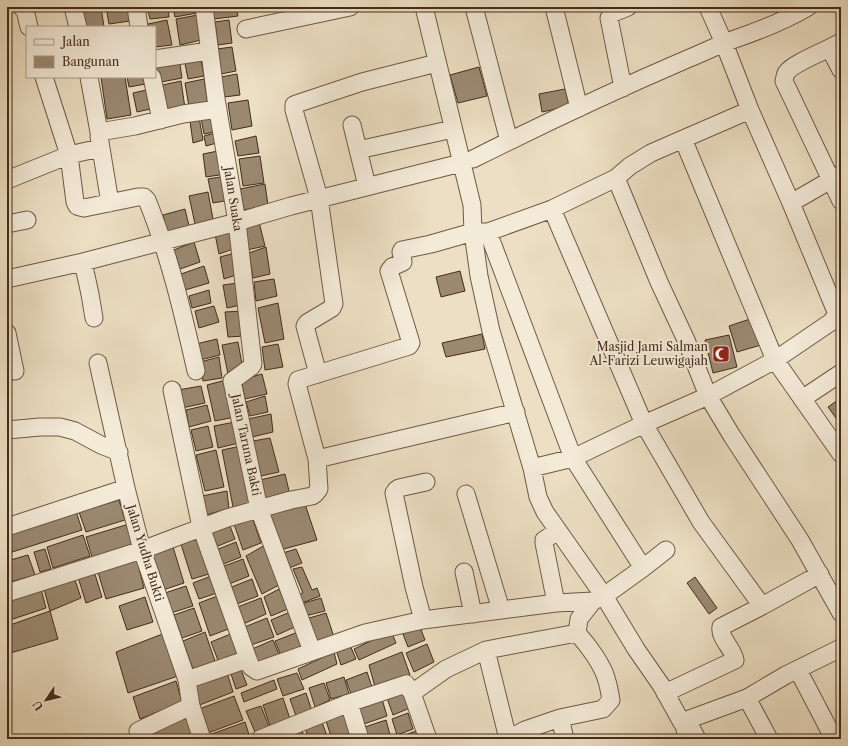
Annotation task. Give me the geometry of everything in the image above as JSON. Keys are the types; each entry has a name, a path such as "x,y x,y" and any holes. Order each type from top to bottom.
{"street":[{"path":"7,8 14,7"},
{"path":"21,7 25,10 29,26"},
{"path":"74,7 78,26"},
{"path":"136,7 139,26"},
{"name":"Jalan Suaka","path":"204,7 209,51 237,222 253,364 232,381"},
{"path":"246,29 350,7"},
{"path":"424,7 453,129 467,161 472,205 481,232 573,458 643,568"},
{"path":"474,7 508,141"},
{"path":"554,7 579,108"},
{"path":"623,88 609,18 613,13 628,7"},
{"path":"532,468 573,458 644,424 708,396 775,360 831,322 836,314 708,7"},
{"path":"7,279 83,262 237,222 319,198 467,161 579,108 724,43 762,30 791,12 808,7"},
{"path":"841,70 836,45 793,66 786,72 784,81 836,176 841,201"},
{"path":"156,59 209,51"},
{"path":"318,374 305,326 307,323 332,308 334,304 319,198 294,110 294,105 362,82 437,63"},
{"path":"44,78 69,155 75,202 77,206 84,208 138,197 144,197 147,200 162,241 183,315 196,371"},
{"path":"89,78 110,203"},
{"path":"152,78 161,120"},
{"path":"7,180 135,126 184,114 218,108"},
{"path":"7,594 142,550 201,527 291,500 312,496 319,489 317,459 297,384 298,380 409,346 411,342 389,271 403,262 401,252 403,249 481,232 552,209 616,178 639,160 750,110"},
{"path":"352,126 367,186"},
{"path":"358,150 453,129"},
{"path":"683,140 775,360 841,454"},
{"path":"791,203 836,176"},
{"path":"616,178 659,282 686,340 708,396 800,540 841,613"},
{"path":"552,209 644,424 701,522 762,606"},
{"path":"7,224 27,220"},
{"path":"481,232 479,276 491,331 532,468 538,497 545,512 571,548 598,598 636,649 665,693 684,727 697,739"},
{"path":"83,262 94,318"},
{"path":"7,333 15,371"},
{"name":"Jalan Yudha Bukti","path":"98,363 126,488 142,550 187,680 191,706 202,739"},
{"path":"802,399 841,373"},
{"name":"Jalan Taruna Bakti","path":"232,381 259,509 312,651"},
{"path":"172,390 201,527 251,667 257,671 365,633 423,620 598,598"},
{"path":"317,459 516,412"},
{"path":"7,430 60,427 75,431 101,445 119,452"},
{"path":"423,620 394,493 399,488 426,482"},
{"path":"7,527 126,488"},
{"path":"466,494 501,610"},
{"path":"556,603 544,540 558,531"},
{"path":"577,633 580,619 598,598 643,568 666,550"},
{"path":"464,572 473,614"},
{"path":"665,693 735,660 734,655 722,634 720,629 721,627 820,574"},
{"path":"412,692 446,669 486,650 577,633"},
{"path":"486,650 509,739 525,730 560,718 603,709 611,700 603,671 586,643 577,633"},
{"path":"684,727 747,698 786,675 841,648"},
{"path":"187,680 248,659"},
{"path":"798,670 834,739"},
{"path":"260,739 349,703 406,684 412,692 428,739"},
{"path":"747,698 769,739"},
{"path":"349,703 360,739"},
{"path":"138,730 191,706"},
{"path":"560,718 565,739"}],"building":[{"path":"82,7 101,7 104,26 86,26"},
{"path":"106,7 129,7 130,21 109,24"},
{"path":"147,7 168,7 169,17 150,19"},
{"path":"173,7 196,7 197,13 175,17"},
{"path":"212,7 236,7 238,16 214,19"},
{"path":"198,15 201,40 180,45 176,19"},
{"path":"167,20 172,45 156,47 156,26 148,26 148,24"},
{"path":"229,20 232,43 218,45 215,22"},
{"path":"232,47 236,71 221,74 217,49"},
{"path":"200,54 204,76 188,79 184,58"},
{"path":"179,58 182,78 156,83 156,62"},
{"path":"479,67 487,96 458,103 450,75"},
{"path":"237,74 240,95 224,97 221,77"},
{"path":"101,78 125,78 131,115 107,119"},
{"path":"127,78 150,78 151,83 129,87"},
{"path":"204,79 208,104 189,107 185,83"},
{"path":"181,81 185,108 163,112 158,86"},
{"path":"151,89 155,108 137,112 133,93"},
{"path":"565,89 569,106 542,112 539,94"},
{"path":"248,100 252,126 232,130 228,103"},
{"path":"217,114 220,131 204,134 201,118"},
{"path":"199,117 203,140 193,143 190,121"},
{"path":"219,132 220,142 206,146 204,136"},
{"path":"256,136 259,153 238,156 235,141"},
{"path":"223,150 226,174 206,177 203,154"},
{"path":"260,156 264,183 243,186 239,159"},
{"path":"226,176 230,200 213,203 208,179"},
{"path":"265,184 268,205 244,210 240,189"},
{"path":"208,192 213,219 195,224 189,196"},
{"path":"185,209 190,230 168,237 163,215"},
{"path":"259,222 265,246 247,250 242,226"},
{"path":"230,230 233,249 219,254 215,234"},
{"path":"194,242 200,262 180,269 174,250"},
{"path":"266,247 270,274 253,278 249,253"},
{"path":"235,253 239,274 224,279 220,257"},
{"path":"204,266 209,283 185,290 181,274"},
{"path":"460,271 465,291 441,297 436,277"},
{"path":"274,279 277,296 256,301 254,282"},
{"path":"238,283 241,305 227,308 223,285"},
{"path":"209,290 211,303 192,308 189,296"},
{"path":"278,303 284,339 265,343 258,308"},
{"path":"214,306 219,322 199,328 195,311"},
{"path":"242,311 245,336 228,337 225,312"},
{"path":"753,318 761,345 737,352 729,326"},
{"path":"482,334 485,349 446,357 442,343"},
{"name":"Masjid Jami Salman Al-Farizi Leuwigajah","path":"729,335 737,367 713,373 705,340"},
{"path":"217,339 220,355 200,360 196,344"},
{"path":"238,342 243,370 228,374 222,345"},
{"path":"278,344 283,367 265,370 262,347"},
{"path":"219,357 222,378 203,381 200,362"},
{"path":"262,374 267,394 245,399 241,380"},
{"path":"226,380 235,417 215,421 207,385"},
{"path":"201,386 205,403 182,408 178,390"},
{"path":"265,396 268,412 250,416 246,402"},
{"path":"841,398 841,425 828,407"},
{"path":"207,405 211,421 189,427 186,410"},
{"path":"271,414 273,432 252,437 248,419"},
{"path":"235,422 239,443 218,448 214,426"},
{"path":"208,426 213,447 196,451 191,430"},
{"path":"270,438 279,472 261,476 253,441"},
{"path":"241,446 253,503 233,507 222,450"},
{"path":"216,450 224,487 205,491 196,455"},
{"path":"285,474 290,495 264,501 260,480"},
{"path":"227,491 229,509 205,515 202,496"},
{"path":"119,500 125,520 86,532 79,512"},
{"path":"304,501 317,540 280,550 267,511"},
{"path":"76,511 82,530 9,553 7,547 7,533"},
{"path":"252,517 261,543 243,550 234,524"},
{"path":"228,521 235,539 213,548 207,529"},
{"path":"129,524 135,544 92,557 86,537"},
{"path":"83,535 90,556 53,568 47,547"},
{"path":"197,535 209,574 192,579 180,541"},
{"path":"236,542 241,557 221,565 216,550"},
{"path":"265,545 281,584 262,594 246,556"},
{"path":"173,547 184,583 163,590 152,555"},
{"path":"45,549 51,569 40,572 34,552"},
{"path":"296,549 302,563 289,568 283,553"},
{"path":"28,555 35,575 7,583 7,561"},
{"path":"136,557 144,588 106,599 97,569"},
{"path":"243,559 249,576 229,584 222,567"},
{"path":"302,567 312,590 317,588 320,596 302,603 298,595 303,593 293,569"},
{"path":"94,571 102,597 86,603 78,577"},
{"path":"211,576 217,593 199,599 193,583"},
{"path":"74,577 81,598 50,611 44,589"},
{"path":"695,577 717,608 709,614 687,583"},
{"path":"252,579 258,596 234,605 229,588"},
{"path":"186,586 193,606 171,613 165,593"},
{"path":"41,589 46,608 7,621 7,600"},
{"path":"279,589 288,609 271,616 264,597"},
{"path":"220,595 231,628 210,636 199,603"},
{"path":"145,597 153,622 127,630 119,606"},
{"path":"261,598 266,614 241,625 235,608"},
{"path":"321,598 325,611 305,616 301,604"},
{"path":"194,608 202,631 182,638 174,615"},
{"path":"50,611 58,639 7,654 7,626"},
{"path":"290,612 297,626 277,635 271,620"},
{"path":"326,613 334,637 314,644 306,619"},
{"path":"267,618 274,637 248,646 242,628"},
{"path":"420,627 425,640 408,647 403,634"},
{"path":"391,631 396,643 359,660 354,649"},
{"path":"205,632 216,664 194,672 183,641"},
{"path":"298,632 304,649 282,658 275,641"},
{"path":"165,633 178,676 128,693 116,652"},
{"path":"233,633 241,655 219,663 211,642"},
{"path":"273,640 280,657 257,667 250,650"},
{"path":"427,644 434,662 414,672 406,653"},
{"path":"350,645 356,659 341,665 336,650"},
{"path":"334,652 337,664 302,680 298,669"},
{"path":"402,652 410,675 375,687 369,665"},
{"path":"241,670 247,685 236,689 231,674"},
{"path":"367,672 372,687 351,694 346,680"},
{"path":"227,673 233,692 197,706 191,687"},
{"path":"297,673 304,689 283,696 277,679"},
{"path":"344,677 349,694 331,699 326,683"},
{"path":"274,680 277,689 244,702 241,693"},
{"path":"176,681 182,702 140,719 133,697"},
{"path":"324,683 330,700 315,707 309,688"},
{"path":"404,691 410,708 393,715 387,698"},
{"path":"306,693 312,711 296,716 290,699"},
{"path":"234,696 243,720 208,733 199,709"},
{"path":"283,698 290,719 270,726 263,705"},
{"path":"382,699 387,716 361,725 356,706"},
{"path":"261,706 269,727 255,732 246,711"},
{"path":"408,713 413,729 397,735 392,719"},
{"path":"345,714 351,736 343,739 332,739 326,721"},
{"path":"188,717 193,735 180,739 155,739 152,729"},
{"path":"386,720 390,735 378,739 365,739 362,728"},
{"path":"245,722 250,738 210,739 209,735"},
{"path":"322,722 328,739 309,739 305,728"},
{"path":"302,731 305,739 285,739 284,737"},
{"path":"416,731 418,739 397,739 397,738"}],"place":[{"name":"Masjid Jami Salman Al-Farizi Leuwigajah","path":"721,354"}]}
